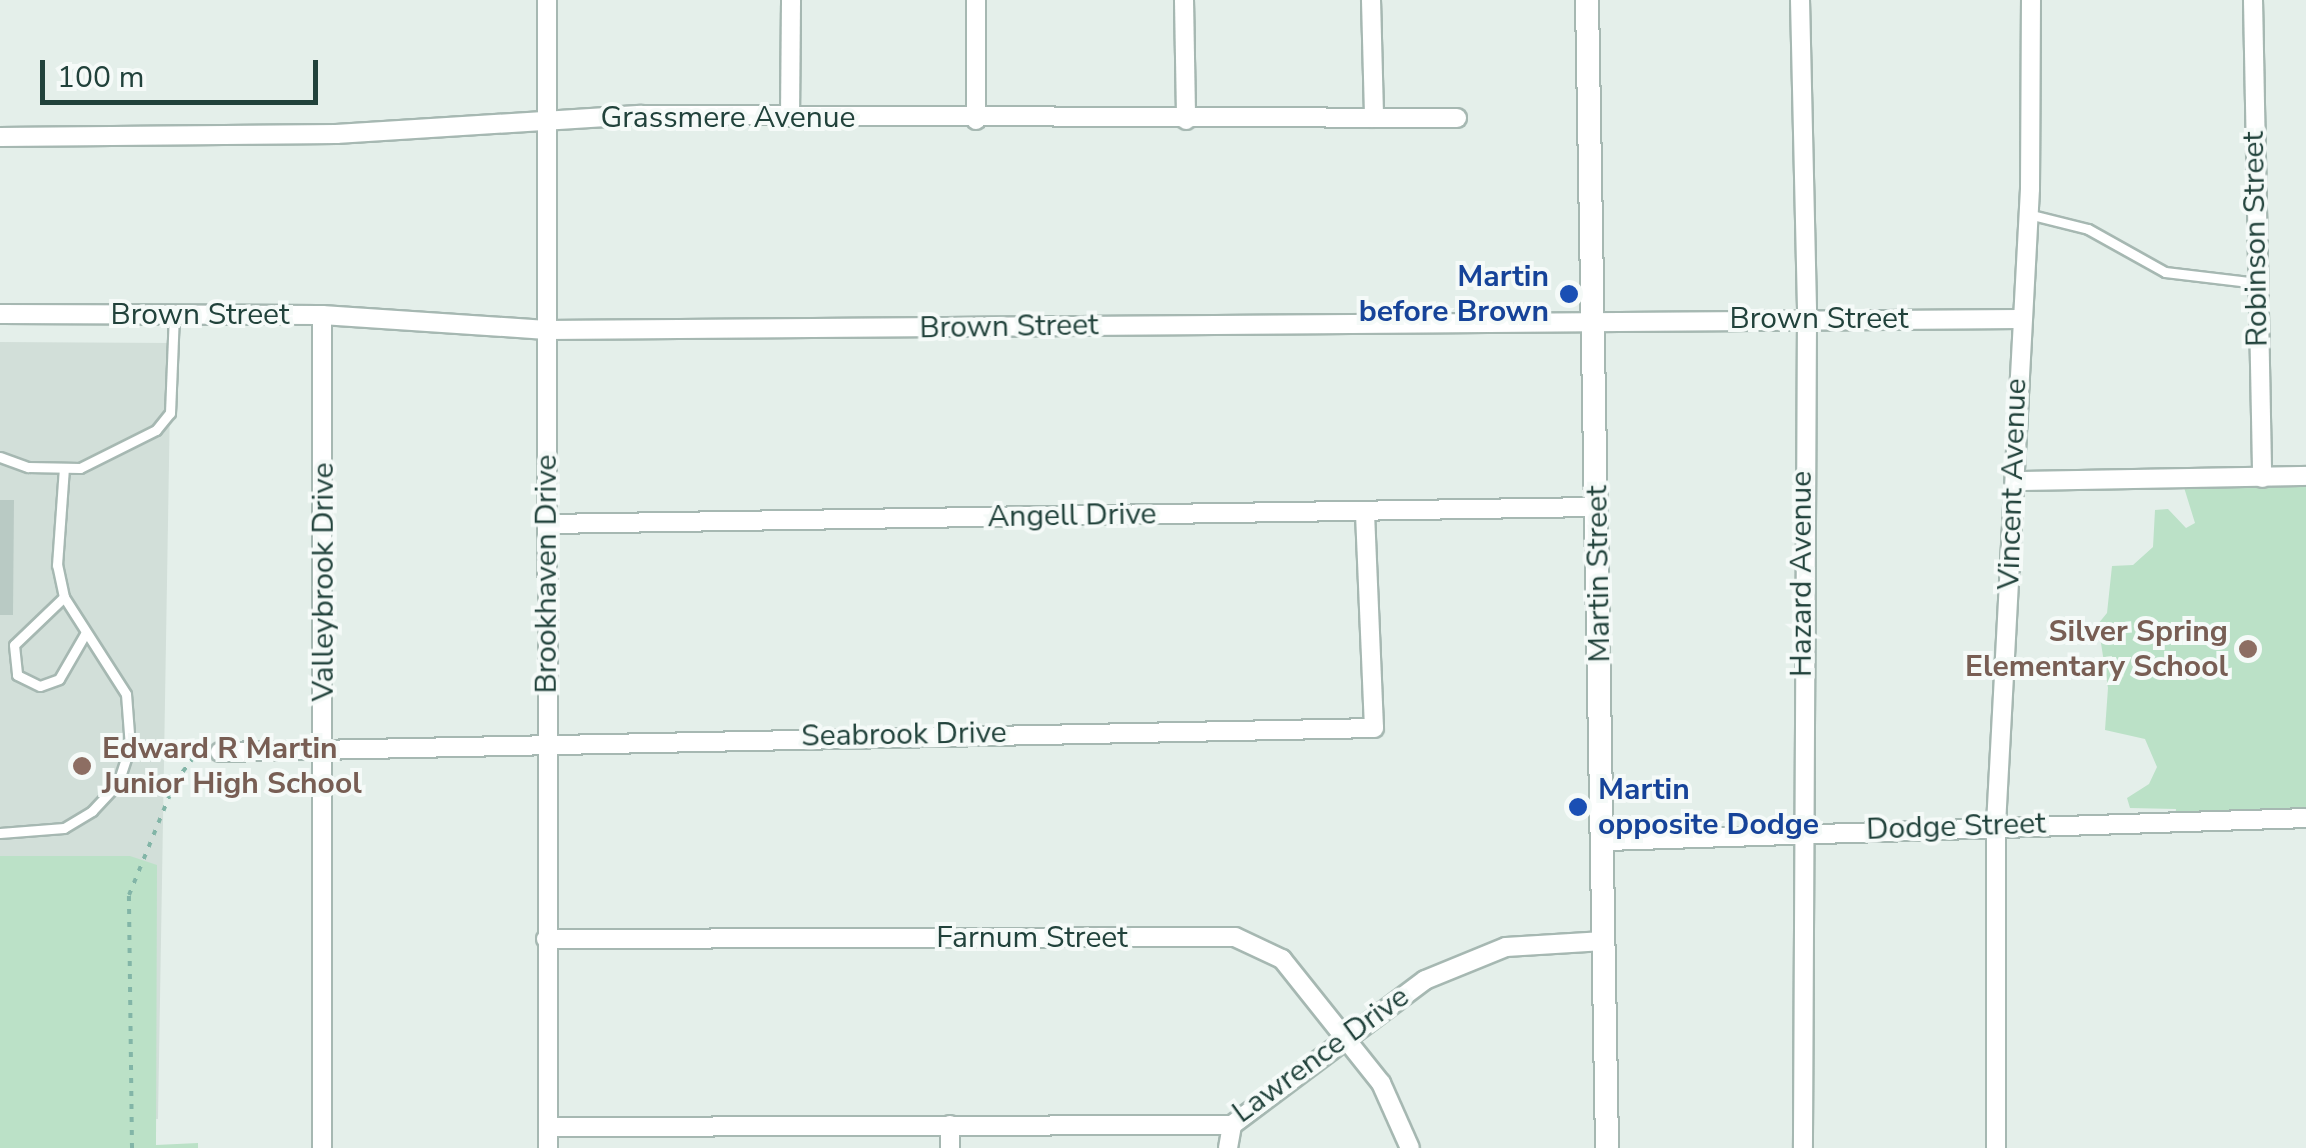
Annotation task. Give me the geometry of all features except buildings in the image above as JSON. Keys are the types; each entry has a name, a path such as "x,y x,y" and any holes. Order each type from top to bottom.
{"street":[{"name":"Brookhaven Drive","path":"547,0 548,1148"},
{"path":"790,117 792,0"},
{"path":"976,0 976,120"},
{"path":"1184,0 1186,120"},
{"path":"1371,0 1374,118"},
{"name":"Martin Street","path":"1587,0 1607,841 1607,1148"},
{"name":"Hazard Avenue","path":"1800,0 1807,318 1800,832 1803,1148"},
{"name":"Vincent Avenue","path":"1996,1148 1996,825 2017,481 2019,319 2028,214 2032,0"},
{"name":"Robinson Street","path":"2253,0 2262,478"},
{"name":"Grassmere Avenue","path":"0,136 336,134 546,118 1457,118"},
{"name":"Brown Street","path":"0,314 322,315 546,330 2019,319"},
{"name":"Valleybrook Drive","path":"322,315 322,1148"},
{"path":"2017,481 2306,476"},
{"name":"Angell Drive","path":"547,524 1598,507"},
{"name":"Seabrook Drive","path":"220,752 548,741 1374,728 1365,513"},
{"name":"Dodge Street","path":"1607,841 1996,825 2306,818"},
{"name":"Farnum Street","path":"546,939 1235,937 1282,960 1400,1112 1410,1148"},
{"name":"Lawrence Drive","path":"548,1127 1232,1125 1425,980 1467,959 1506,947 1604,941"},
{"path":"950,1125 950,1148"},
{"path":"1228,1148 1232,1125"}],"lane":[{"path":"2028,214 2088,229 2165,272 2257,283"},
{"path":"0,458 64,468 133,447 170,413 174,315"},
{"path":"0,833 64,828 92,811 118,783 130,747 126,694 64,597 58,565 64,468"},
{"path":"64,597 14,645 17,675 40,686 59,680 85,634"}],"path":[{"path":"132,1148 130,894 175,782 196,754 220,752"}],"shaded area":[{"name":"Edward R Martin Junior High School","path":"0,342 171,343 158,1119 0,1121"}],"green space":[{"name":"Silver Spring Elementary School","path":"2306,478 2306,820 2175,820 2176,809 2130,808 2127,798 2149,784 2157,767 2145,739 2105,730 2108,688 2098,624 2107,613 2112,566 2133,565 2153,547 2155,510 2168,509 2186,528 2195,523 2182,481"},
{"path":"0,856 130,856 157,865 156,1145 198,1143 198,1148 0,1148"}],"place":[{"name":"Martin before Brown","path":"1569,294"},
{"name":"Silver Spring Elementary School","path":"2248,649"},
{"name":"Edward R Martin Junior High School","path":"82,766"},
{"name":"Martin opposite Dodge","path":"1578,807"}]}
